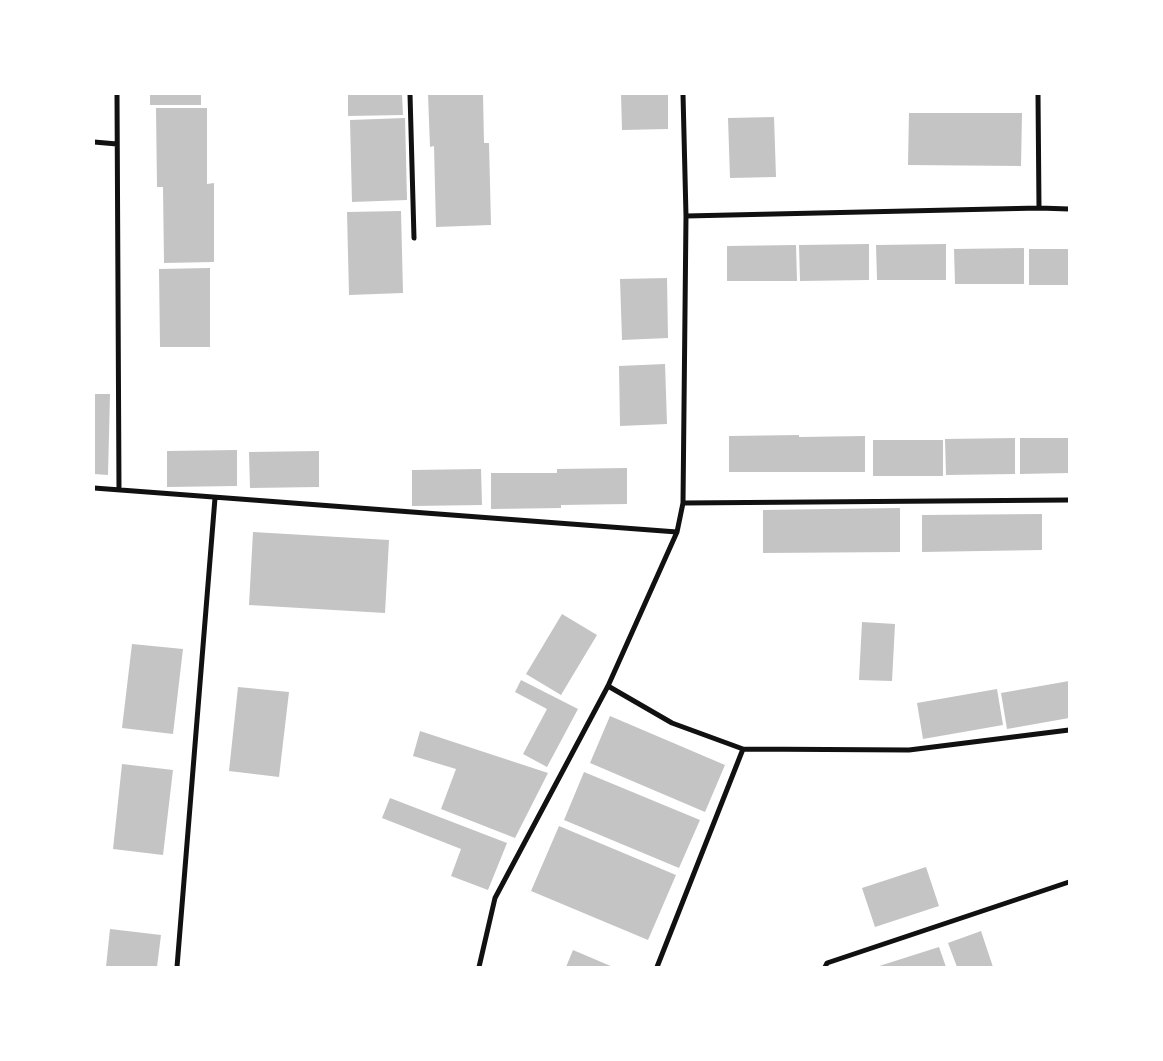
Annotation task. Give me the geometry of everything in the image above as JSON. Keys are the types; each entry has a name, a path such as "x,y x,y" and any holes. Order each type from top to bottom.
{"street":[{"path":"117,94 119,490"},
{"path":"410,94 414,238"},
{"path":"479,967 495,898 608,686 677,532 683,503 686,216 683,94"},
{"path":"1038,94 1039,208"},
{"path":"94,142 117,144"},
{"path":"686,216 1039,208 1069,209"},
{"path":"94,488 677,532"},
{"path":"176,967 216,498"},
{"path":"683,503 1069,500"},
{"path":"608,686 672,723 743,749 909,750 1069,730"},
{"path":"657,967 743,749"},
{"path":"825,967 827,963 1069,882"}],"building":[{"path":"150,94 201,94 201,105 150,105"},
{"path":"348,94 402,94 403,115 348,116"},
{"path":"428,94 483,94 484,143 489,143 491,225 436,227 434,146 430,147"},
{"path":"621,94 668,94 668,129 622,130"},
{"path":"156,108 207,108 207,184 214,183 214,262 164,263 163,187 157,187"},
{"path":"909,113 1022,113 1021,166 908,165"},
{"path":"774,117 776,177 730,178 728,118"},
{"path":"405,118 407,200 352,202 350,120"},
{"path":"401,211 403,293 349,295 347,212"},
{"path":"869,244 869,280 800,281 799,245"},
{"path":"946,244 946,280 877,280 876,245"},
{"path":"796,245 797,281 727,281 727,246"},
{"path":"1024,248 1024,284 955,284 954,249"},
{"path":"1029,249 1069,249 1069,285 1029,285"},
{"path":"210,268 210,347 160,347 159,269"},
{"path":"667,278 668,338 622,340 620,279"},
{"path":"665,364 667,424 620,426 619,366"},
{"path":"94,394 110,394 108,475 94,474"},
{"path":"799,435 799,437 865,436 865,472 729,472 729,436"},
{"path":"1015,438 1015,474 946,475 945,439"},
{"path":"1020,438 1069,438 1069,473 1020,474"},
{"path":"873,440 943,440 943,476 873,476"},
{"path":"237,450 237,486 167,487 167,451"},
{"path":"319,451 319,487 250,488 249,452"},
{"path":"627,468 627,504 561,505 561,508 491,509 491,473 557,473 557,469"},
{"path":"481,469 482,505 412,506 412,470"},
{"path":"900,508 900,552 763,553 763,510"},
{"path":"1042,514 1042,550 922,552 922,515"},
{"path":"253,532 389,540 385,613 249,605"},
{"path":"562,614 597,635 561,695 526,674"},
{"path":"862,622 895,624 892,681 859,680"},
{"path":"132,644 183,649 173,734 122,728"},
{"path":"521,680 578,709 547,767 523,754 547,709 515,692"},
{"path":"1069,681 1069,718 1007,729 1001,693"},
{"path":"238,687 289,692 279,777 229,771"},
{"path":"997,689 1003,725 923,739 917,703"},
{"path":"610,716 725,765 705,812 590,763"},
{"path":"420,731 548,773 515,838 441,809 456,769 413,756"},
{"path":"122,764 173,770 163,855 113,849"},
{"path":"584,772 700,820 679,868 564,820"},
{"path":"390,798 507,843 488,890 451,876 461,849 382,818"},
{"path":"559,826 676,875 648,940 531,891"},
{"path":"926,867 939,906 875,927 862,888"},
{"path":"110,929 161,935 157,967 106,967"},
{"path":"981,931 993,967 957,967 948,943"},
{"path":"939,947 946,967 876,967"},
{"path":"573,950 613,967 566,967"}]}
